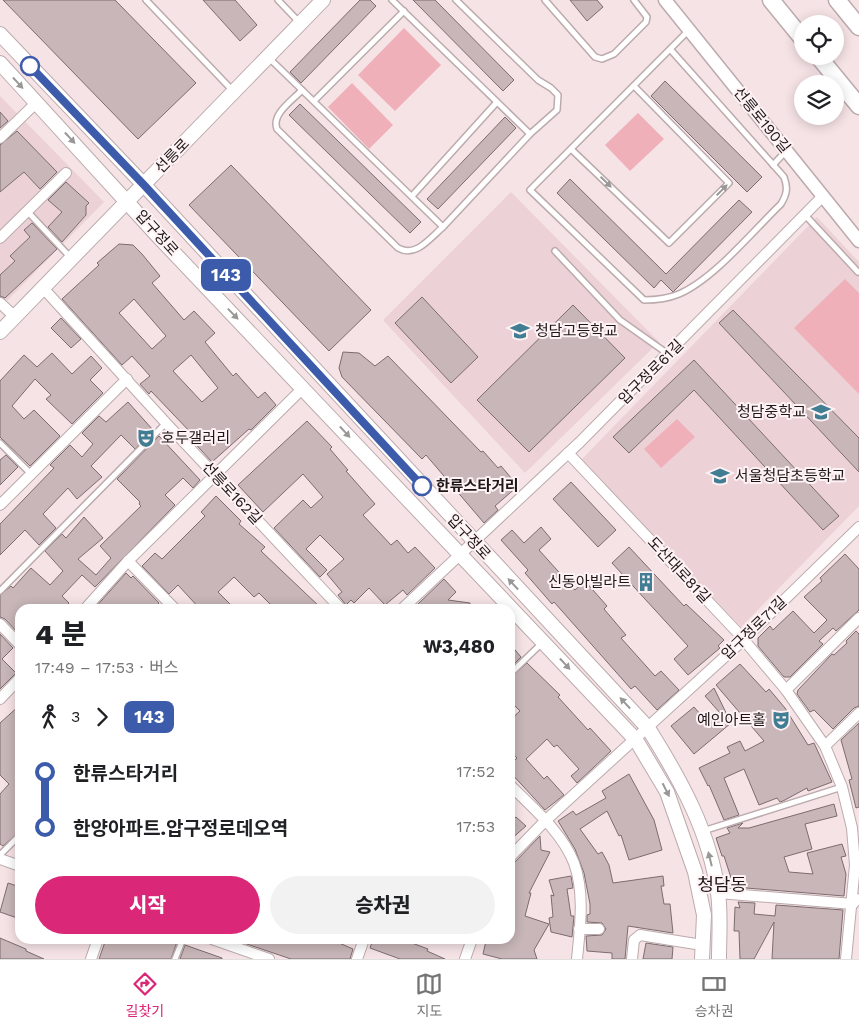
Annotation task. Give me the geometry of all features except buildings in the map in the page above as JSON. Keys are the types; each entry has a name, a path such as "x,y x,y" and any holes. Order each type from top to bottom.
{"highway":[{"path":"771,0 794,28"},
{"path":"837,0 859,27"},
{"path":"825,65 859,106"}],"main road":[{"name":"선릉로","path":"0,332 44,289 71,258 323,0"},
{"name":"압구정로","path":"0,34 144,185 648,728 680,779 703,831 718,893 719,959"},
{"name":"압구정로","path":"0,63 303,388 509,604"},
{"name":"압구정로","path":"515,610 636,740 667,792 683,832 695,872 704,915 702,952"}],"street":[{"name":"선릉로190길","path":"665,0 859,241"},
{"path":"0,138 36,103"},
{"path":"0,238 66,173"},
{"name":"압구정로61길","path":"407,604 568,454 823,196"},
{"name":"선릉로162길","path":"44,289 166,423 336,604"},
{"path":"0,303 15,317"},
{"path":"0,505 127,379"},
{"path":"89,604 128,561 303,388"},
{"name":"도산대로81길","path":"568,454 742,640 786,690 825,746 842,787 852,828 856,901 846,959"},
{"name":"압구정로71길","path":"515,852 545,821 636,740 859,527"},
{"path":"128,561 170,604"},
{"path":"786,690 859,618"},
{"path":"0,624 15,639"},
{"path":"0,699 15,683"},
{"path":"825,746 859,713"},
{"path":"515,790 545,821 574,862 581,910 577,959"},
{"path":"0,857 15,864"},
{"path":"718,893 856,901"},
{"path":"580,928 599,929"},
{"path":"632,959 634,940 640,935 702,952"},
{"path":"91,959 96,944"},
{"path":"226,944 269,959"},
{"path":"357,959 360,944"},
{"path":"465,959 470,944"}],"lane":[{"path":"146,0 234,92"},
{"path":"278,0 301,23"},
{"path":"392,0 530,134"},
{"path":"302,90 277,117 277,129 398,248 404,251 414,250 442,227 530,134 557,110 558,95 552,88 538,80 456,0"},
{"path":"545,0 595,57 602,60 614,54 646,22 647,16 634,0"},
{"path":"314,102 404,11"},
{"path":"670,49 784,177 787,186 786,195 781,204 709,274 691,288 662,300 644,300 530,190 571,148 634,86 670,49 689,30"},
{"path":"268,57 442,227"},
{"path":"571,148 669,243 729,183 634,86"},
{"path":"412,196 497,102"},
{"path":"773,165 786,151"},
{"path":"27,211 71,258"},
{"path":"804,215 858,272"},
{"path":"555,251 620,320 668,354"},
{"path":"0,591 166,423"},
{"path":"0,443 31,474"},
{"path":"515,669 544,640"},
{"path":"703,831 842,787"},
{"path":"0,857 15,840"},
{"path":"175,959 180,944"}],"shaded area":[{"path":"404,28 441,65 395,111 358,75"},
{"path":"352,83 393,125 369,149 328,107"},
{"path":"0,96 104,202 0,308"},
{"path":"638,113 664,139 630,171 605,145"},
{"name":"청담고등학교","path":"511,192 659,342 525,473 383,320"},
{"name":"서울청담초등학교","path":"817,217 859,262 859,506 741,627 581,460"},
{"path":"845,279 859,293 859,394 794,328"},
{"path":"677,419 695,437 661,468 644,449"}],"bus line":[{"name":"143","path":"30,66 144,185 422,486"}],"place":[{"name":"청담고등학교","path":"520,331"},
{"name":"청담중학교","path":"821,412"},
{"name":"호두갤러리","path":"146,438"},
{"name":"서울청담초등학교","path":"720,476"},
{"name":"한류스타거리","path":"422,486"},
{"name":"신동아빌라트","path":"646,582"},
{"name":"예인아트홀","path":"781,720"}],"district":[{"name":"청담동","path":"722,885"}]}
